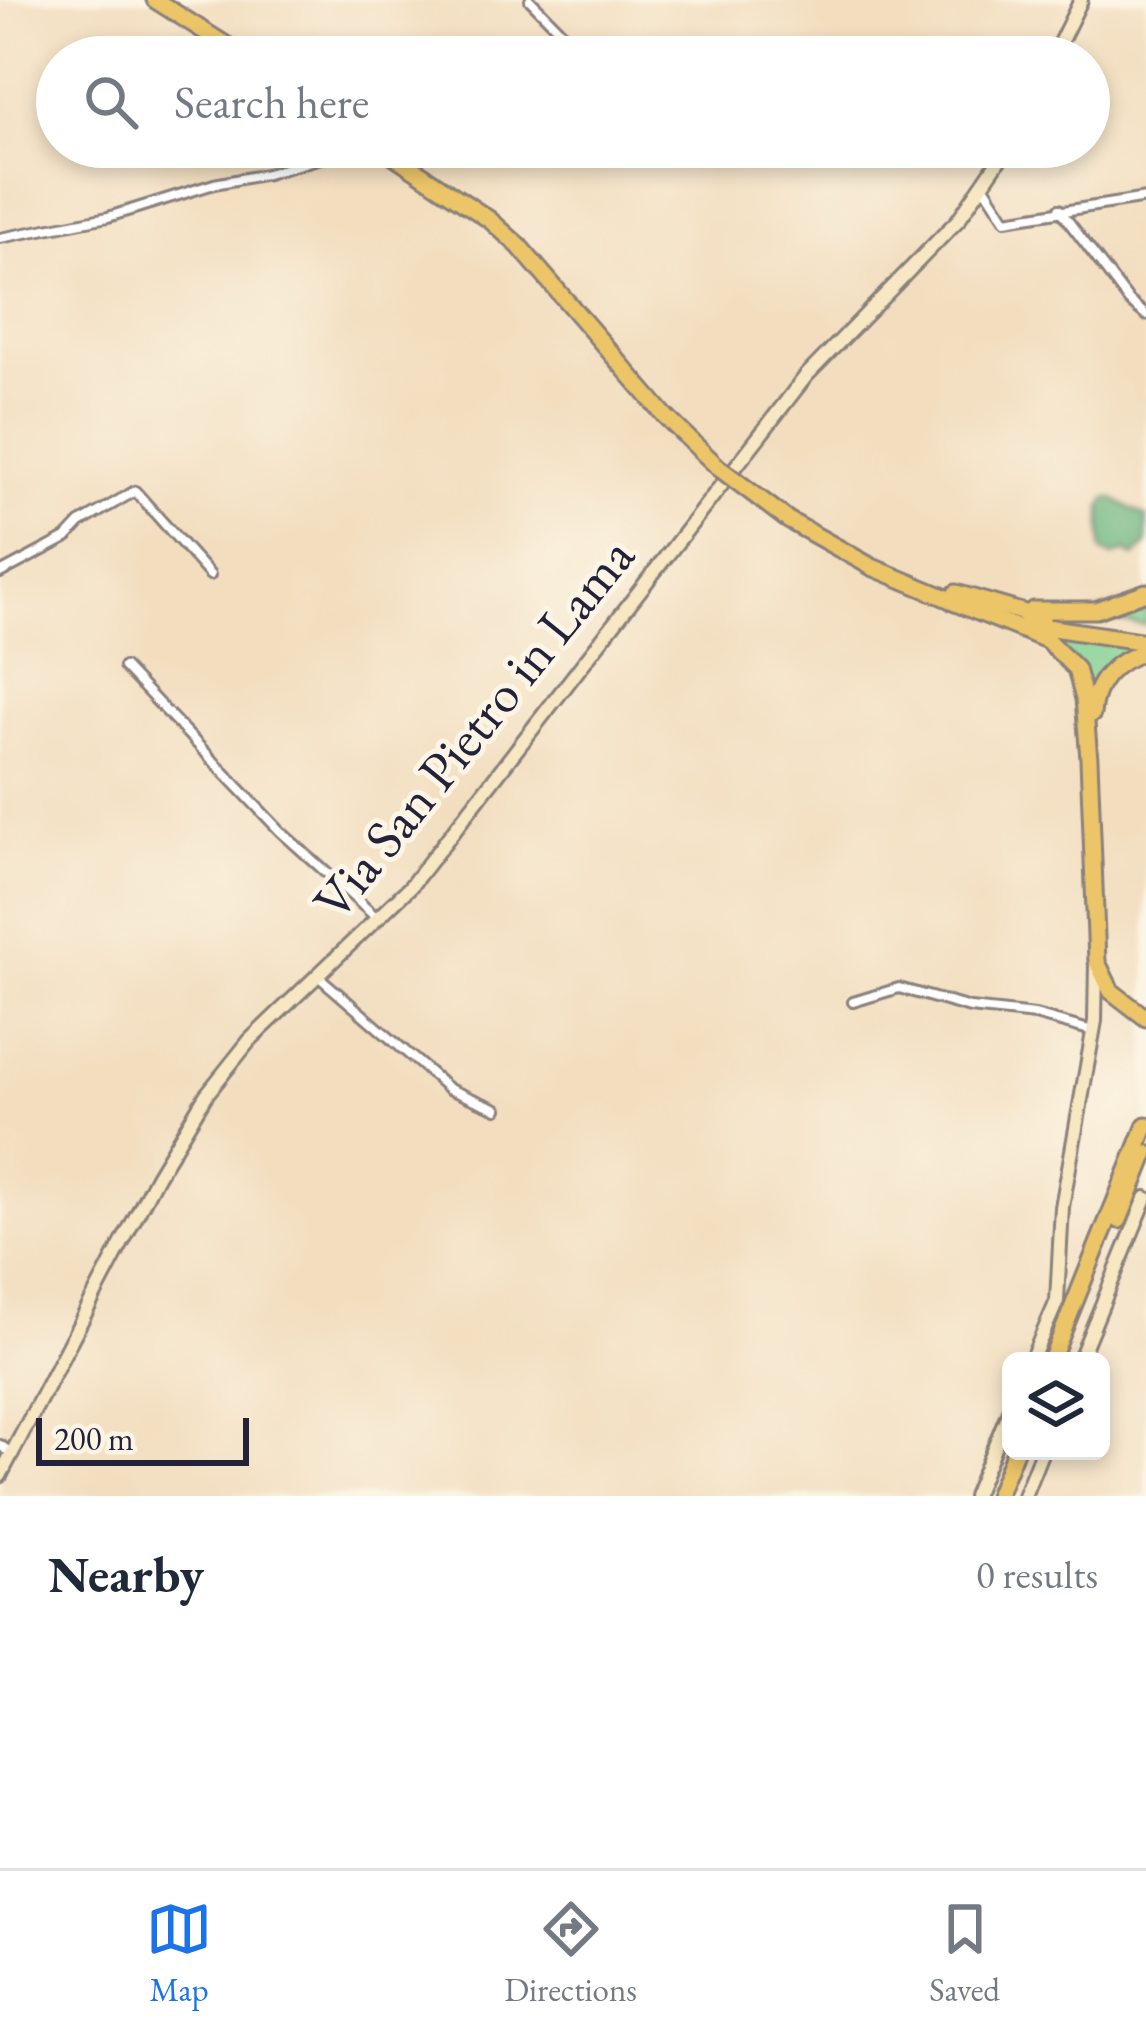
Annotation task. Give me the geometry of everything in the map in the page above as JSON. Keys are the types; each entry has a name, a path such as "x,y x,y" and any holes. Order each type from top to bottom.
{"highway":[{"path":"155,0 212,36"},
{"path":"172,0 228,36"},
{"path":"412,168 490,220 519,246 666,417 719,469 872,568 1035,635 1064,653 1080,679 1089,759 1096,947 1105,983 1146,1018"},
{"path":"428,168 512,227 679,417 790,515 939,587 1032,616 1146,642"},
{"path":"939,587 1030,610 1070,613 1113,606 1146,592"},
{"path":"953,602 1056,630 1146,642"},
{"path":"1089,759 1096,689 1115,666 1146,642"},
{"path":"1126,1003 1146,1006"},
{"path":"1129,1167 1146,1112"},
{"path":"1055,1352 1146,1125"},
{"path":"1064,1352 1146,1154"},
{"path":"997,1496 1015,1460"},
{"path":"1006,1496 1016,1460"}],"main road":[{"path":"1062,36 1075,3"},
{"name":"Via San Pietro in Lama","path":"0,1476 5,1449 186,1124 250,1040 379,920 440,850 806,376 958,220 995,168"},
{"path":"1035,1352 1058,1301 1062,1207 1094,1026 1096,947"},
{"path":"1094,1026 1111,1006 1126,1003"},
{"path":"1083,1352 1146,1198"},
{"path":"974,1496 1002,1428"},
{"path":"1024,1496 1038,1460"}],"street":[{"path":"530,0 565,36"},
{"path":"0,238 108,217 283,168"},
{"path":"984,186 1006,220 1146,198"},
{"path":"1059,209 1129,301 1146,315"},
{"path":"0,573 66,538 135,490 210,575"},
{"path":"124,667 280,831 379,920"},
{"path":"318,976 449,1089 497,1109"},
{"path":"853,1002 899,988 970,1008 1094,1026"}],"green space":[{"path":"1112,498 1146,517 1146,545 1134,557 1126,551 1113,556 1102,551 1102,507"},
{"path":"1146,597 1146,625 1082,616"},
{"path":"1042,632 1143,647 1109,663 1089,695"}]}
